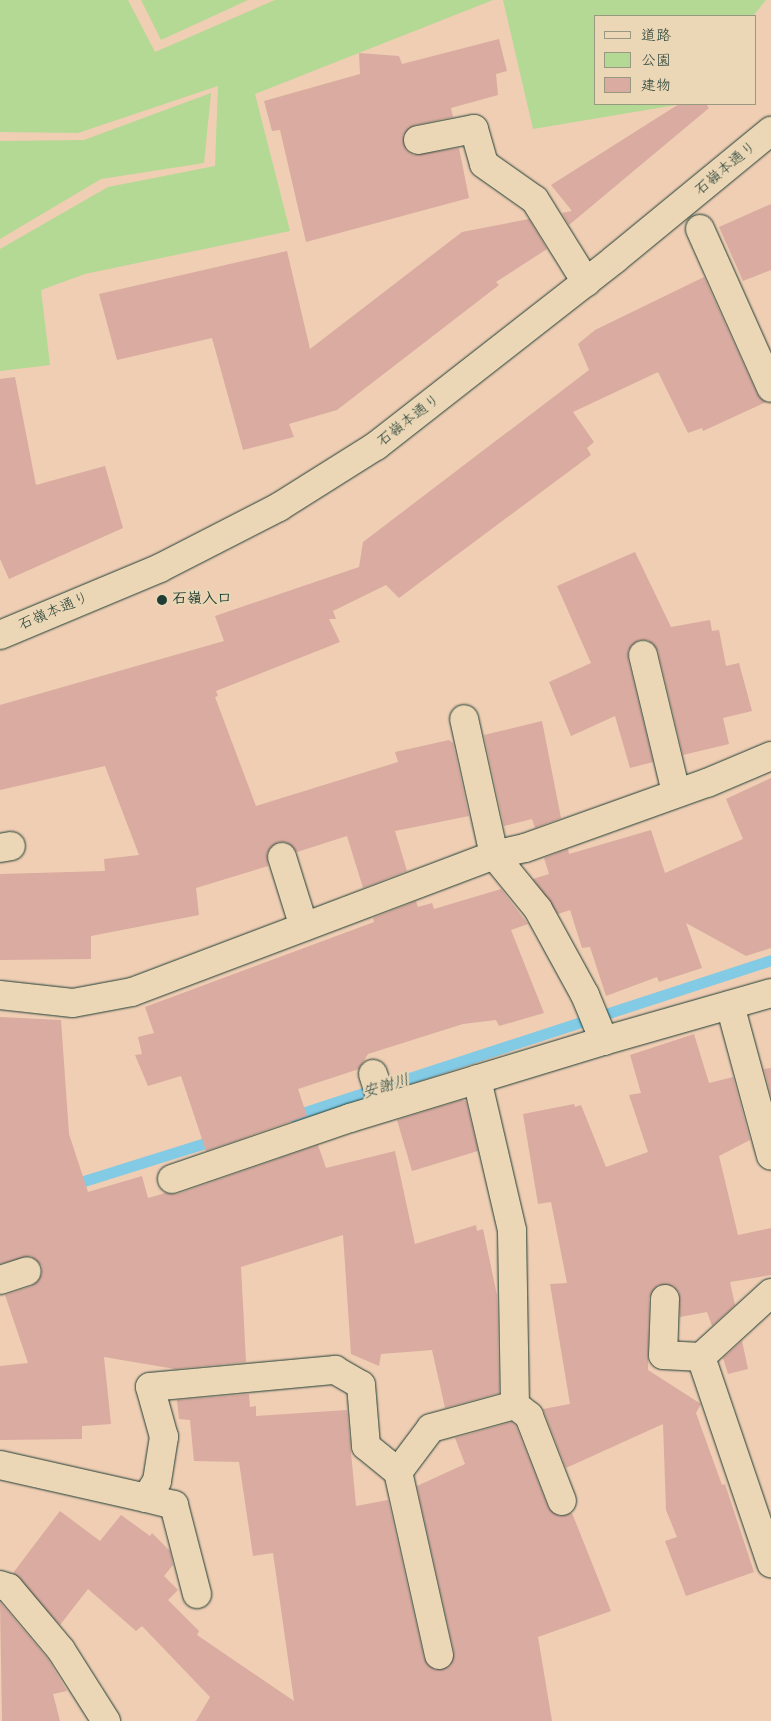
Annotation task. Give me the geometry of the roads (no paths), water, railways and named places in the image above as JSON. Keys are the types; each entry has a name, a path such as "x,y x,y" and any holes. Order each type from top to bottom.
{"street":[{"path":"418,140 474,129 484,164 535,200 586,282"},
{"name":"石嶺本通り","path":"0,634 160,568 279,507 376,446 586,282 771,131"},
{"path":"700,230 771,388"},
{"path":"643,655 676,792"},
{"path":"464,719 494,856 538,909 585,995 604,1041"},
{"path":"0,995 73,1003 132,992 494,856 525,848 676,792 707,783 771,756"},
{"path":"282,857 304,927"},
{"path":"172,1179 384,1107 604,1041 730,1006 771,992"},
{"path":"730,1006 771,1156"},
{"path":"373,1074 384,1107"},
{"path":"477,1080 512,1230 515,1406"},
{"path":"0,1280 28,1271"},
{"path":"665,1299 663,1355 701,1357 771,1292"},
{"path":"701,1357 765,1526 771,1563"},
{"path":"146,1498 157,1481 164,1437 150,1387 336,1370 361,1385 366,1446 398,1472 439,1655"},
{"path":"398,1472 431,1428 515,1406"},
{"path":"515,1406 529,1416 562,1501"},
{"path":"0,1465 174,1505 197,1594"},
{"path":"0,1584 9,1588 61,1650 106,1721"}],"waterway":[{"name":"安謝川","path":"293,1116 771,960"},
{"name":"安謝川","path":"71,1185 218,1139"}],"place":[{"name":"石嶺入口","path":"162,600"}]}
